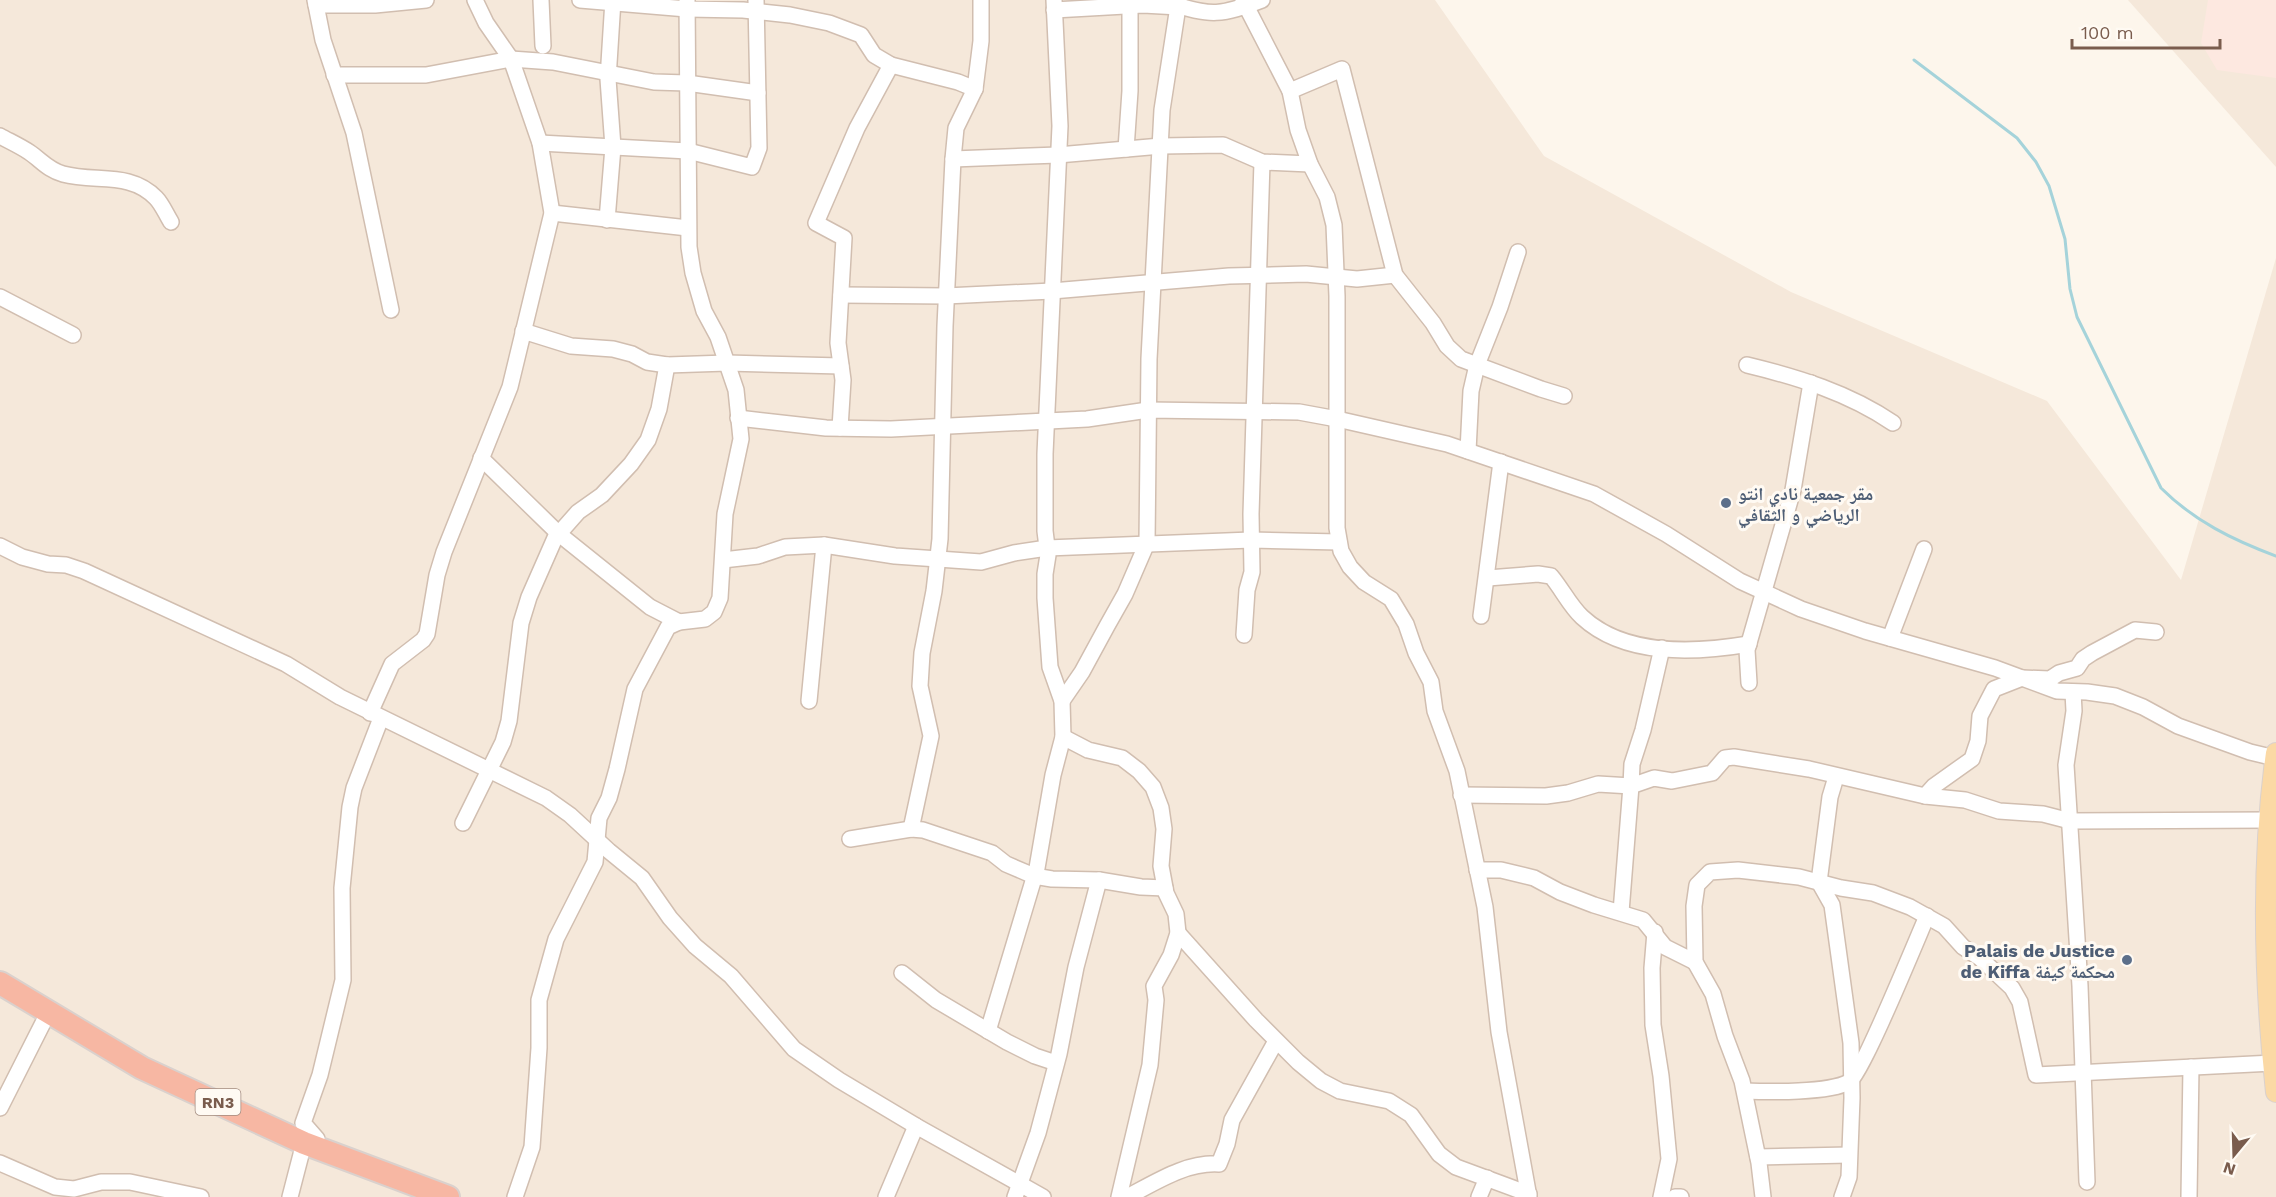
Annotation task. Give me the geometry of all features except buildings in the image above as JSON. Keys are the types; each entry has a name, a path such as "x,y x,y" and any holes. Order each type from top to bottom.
{"highway":[{"name":"RN3","path":"0,983 142,1068 311,1145 426,1193 448,1197"}],"main road":[{"path":"2276,753 2270,820 2273,1063 2276,1092"}],"street":[{"path":"391,310 354,133 334,75 315,3 426,0"},
{"path":"290,1197 311,1145 317,1139 303,1123 320,1075 343,980 342,888 354,788 392,664 423,640 427,634 436,575 510,387 552,213 540,144 511,59 486,23 475,0"},
{"path":"542,0 543,46"},
{"path":"580,0 756,6 829,23 861,35 874,55 891,64 958,82 975,89"},
{"path":"911,829 931,736 920,686 922,653 934,591 940,539 946,296 953,159 956,128 975,89 981,41 981,0"},
{"path":"1160,0 1179,3 1206,13 1230,12 1251,2 1290,91 1298,130 1310,164 1327,197 1334,225 1336,276 1337,528 1339,542 1350,567 1364,582 1390,599 1406,624 1416,653 1431,682 1435,711 1456,771 1485,907 1499,1032 1529,1196"},
{"path":"607,220 613,147 608,74 613,1"},
{"path":"988,1031 1034,876 1053,775 1063,737 1062,701 1050,667 1045,598 1047,420 1060,126 1054,5 1130,6 1179,3"},
{"path":"1062,701 1083,672 1098,645 1125,594 1147,543 1148,410 1162,110 1179,3"},
{"path":"514,1197 532,1147 539,1048 538,1000 556,939 595,862 599,818 609,798 635,689 661,636 668,627 679,622 705,619 714,612 720,598 725,514 741,439 736,390 718,337 704,311 693,273 688,228 687,5"},
{"path":"540,144 688,151 752,167 759,148 756,6"},
{"path":"1126,149 1130,91 1130,6"},
{"path":"334,75 426,75 511,59 553,62 654,82 687,83 758,93"},
{"path":"840,428 843,380 838,343 844,238 816,223 857,128 891,64"},
{"path":"1290,91 1342,69 1395,275 1433,323 1447,346 1461,359 1564,396"},
{"path":"0,136 29,152 47,168 63,174 132,181 156,198 171,222"},
{"path":"953,159 1058,155 1161,146 1223,145 1262,162 1310,164"},
{"path":"1244,635 1246,600 1252,572 1254,411 1262,162"},
{"path":"552,213 688,228"},
{"path":"1468,452 1471,391 1477,365 1518,252"},
{"path":"841,295 946,296 1052,291 1306,273 1357,279 1395,275"},
{"path":"0,297 73,335"},
{"path":"523,331 571,346 613,349 632,354 647,362 841,366"},
{"path":"463,823 503,742 509,721 521,623 529,597 559,534 578,512 602,495 631,464 648,440 659,409 667,364"},
{"path":"1747,365 1811,382 1880,414 1893,423"},
{"path":"1749,682 1749,644 1793,490 1811,382"},
{"path":"738,418 840,428 942,428 1087,419 1148,410 1299,412 1337,419 1446,444 1594,494 1666,534 1740,581 1801,609 1890,638 1995,668 2057,691 2115,696 2143,707 2178,726 2250,752 2275,758"},
{"path":"481,458 559,534 644,603 679,622"},
{"path":"1481,616 1488,578 1501,462"},
{"path":"723,560 758,556 785,548 824,545 895,556 981,562 1014,553 1047,548 1251,540 1339,542"},
{"path":"809,701 824,545"},
{"path":"0,546 22,556 48,564 66,565 105,580 286,664 340,697 546,798 570,815 642,878 676,925 695,946 731,976 794,1049 839,1080 1017,1190 1043,1197"},
{"path":"1890,638 1924,549"},
{"path":"1488,578 1538,574 1551,576 1581,616 1606,635 1642,645 1676,650 1722,649 1749,644"},
{"path":"1925,796 1934,786 1972,759 1978,741 1980,716 1994,689 2022,678 2050,679 2059,673 2077,668 2083,659 2092,653 2135,630 2156,632"},
{"path":"1621,912 1632,764 1643,730 1662,648"},
{"path":"2073,692 2074,711 2067,765 2080,986 2087,1182"},
{"path":"1063,737 1088,750 1122,758 1139,771 1153,787 1161,808 1164,829 1161,866 1165,888 1176,914 1178,933 1171,955 1154,986 1156,1000 1150,1065 1119,1197"},
{"path":"1461,795 1545,796 1568,793 1598,784 1631,786 1654,778 1672,781 1712,773 1725,759 1734,757 1809,770 1925,796 1965,800 1999,811 2043,814 2070,821 2270,820"},
{"path":"1836,777 1830,797 1819,882 1833,905 1851,1043 1849,1177 1842,1197"},
{"path":"850,839 911,829 923,830 978,847 992,853 1006,864 1034,876 1052,879 1099,880 1141,887 1165,888"},
{"path":"1477,870 1501,870 1534,878 1593,906 1643,920 1665,946 1695,962"},
{"path":"1763,1197 1758,1157 1744,1091 1713,994 1695,962 1694,906 1697,885 1710,872 1738,870 1799,877 1841,888 1873,893 1927,916 1944,926 1963,947 1980,958 2012,988 2020,1002 2036,1075 2273,1063"},
{"path":"1017,1190 1038,1133 1056,1063 1076,967 1099,880"},
{"path":"1744,1091 1835,1088 1852,1081 1927,916"},
{"path":"1655,932 1652,968 1653,1025 1661,1076 1669,1159 1661,1197"},
{"path":"1178,933 1276,1041 1298,1062 1340,1091 1389,1101 1411,1115 1439,1154 1456,1167 1529,1196"},
{"path":"902,973 936,1000 988,1031 1035,1056 1056,1063"},
{"path":"0,1108 49,1011"},
{"path":"1127,1197 1184,1169 1202,1163 1219,1164 1227,1144 1232,1120 1276,1041"},
{"path":"2189,1197 2191,1067"},
{"path":"886,1197 915,1126"},
{"path":"1758,1157 1849,1155"},
{"path":"0,1163 55,1187 74,1189 101,1182 130,1182 201,1197"},
{"path":"1479,1197 1487,1178"},
{"path":"1675,1197 1681,1197"}],"shaded area":[{"path":"0,0 1435,0 1544,156 1791,292 2047,401 2181,580 2276,258 2276,1197 0,1197"},
{"path":"2128,0 2276,0 2276,167"},
{"path":"2208,0 2276,0 2276,78 2217,70 2201,43"}],"waterway":[{"path":"1914,60 2017,138 2036,162 2049,186 2065,239 2070,289 2077,317 2161,488 2201,520 2276,556"}],"place":[{"name":"مقر جمعية نادي انتو الرياضي و الثقافي","path":"1726,503"},
{"name":"Palais de Justice de Kiffa محكمة كيفة","path":"2127,960"}]}
